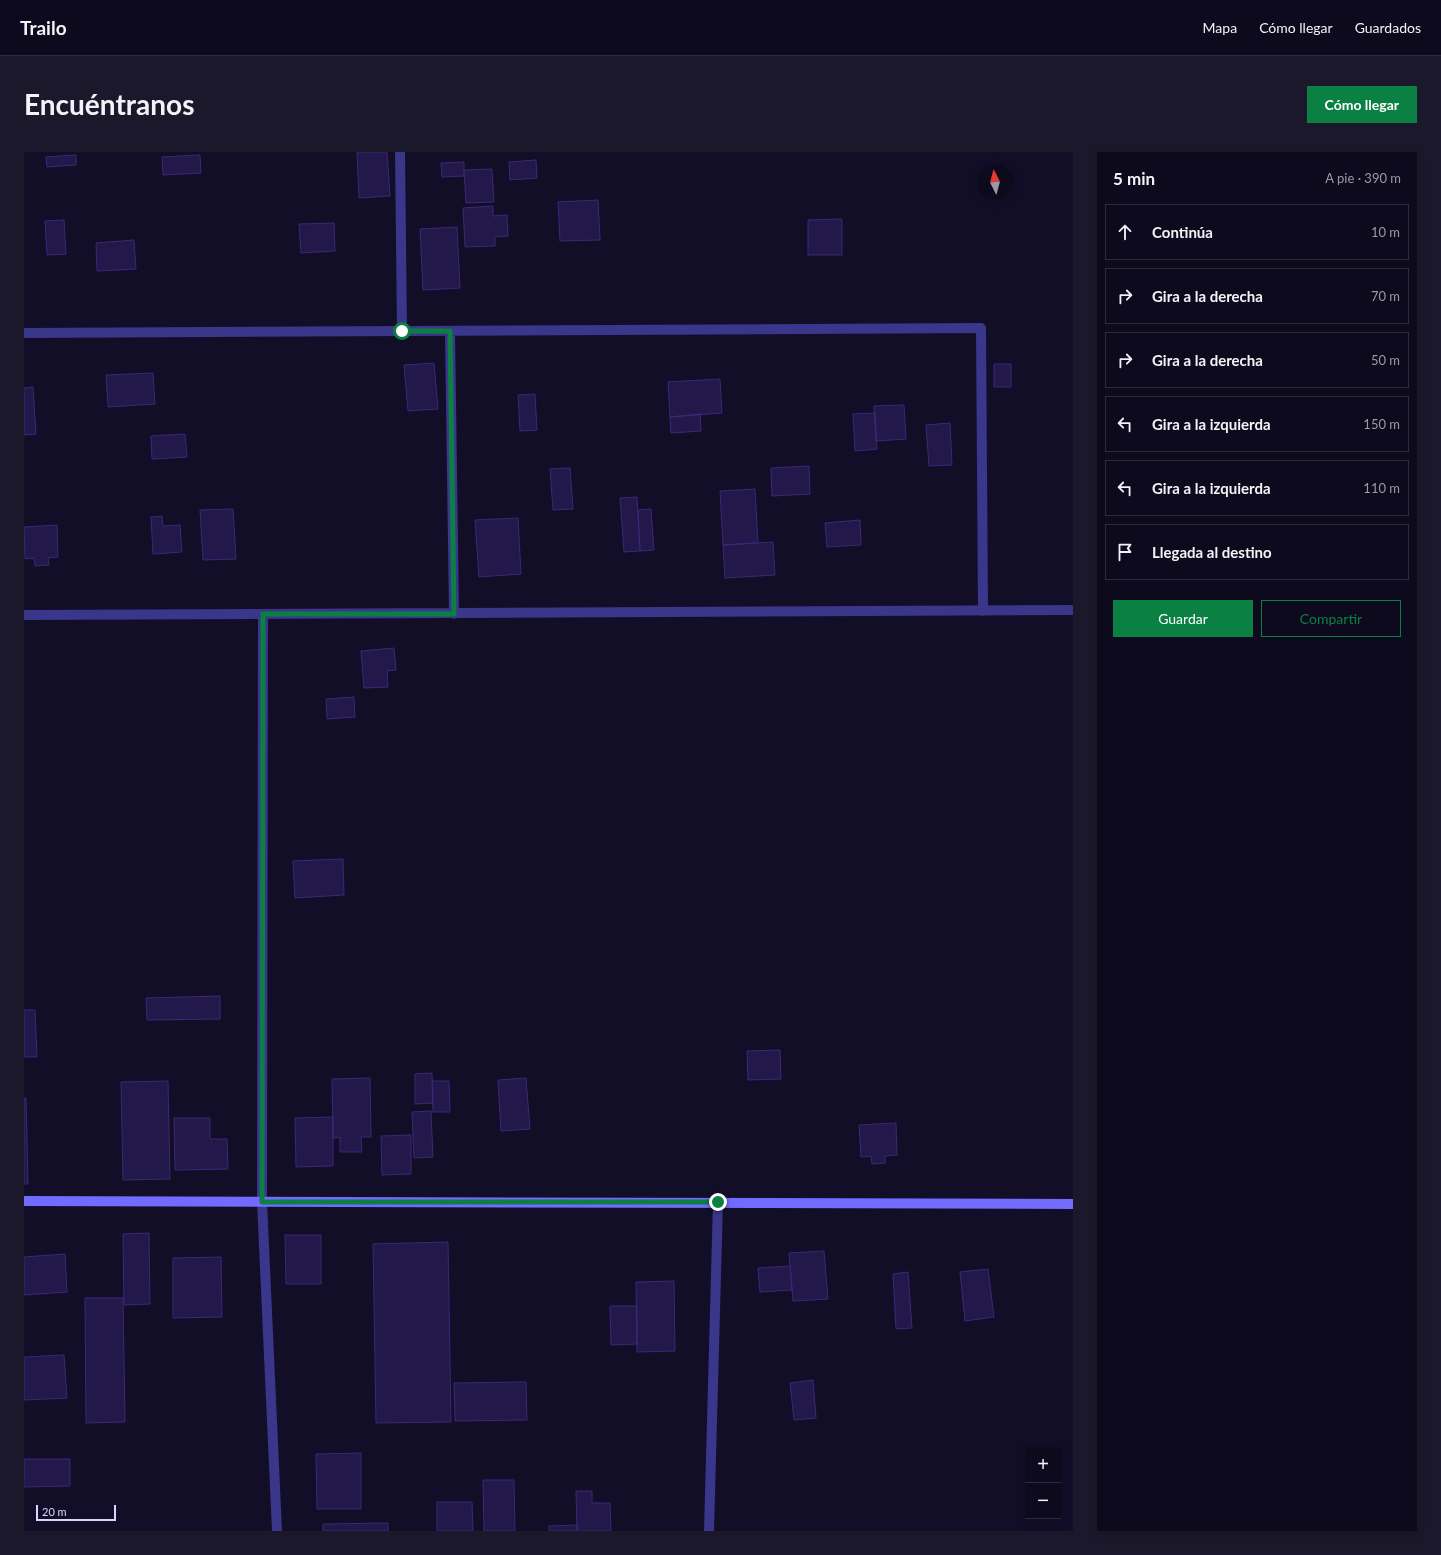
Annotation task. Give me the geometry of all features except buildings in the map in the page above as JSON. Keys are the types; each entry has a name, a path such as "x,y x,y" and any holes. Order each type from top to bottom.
{"street":[{"path":"400,152 402,331"},
{"path":"24,333 981,328 983,611"},
{"path":"450,331 454,614"},
{"path":"24,615 1073,610"},
{"path":"263,614 262,1202 277,1531"},
{"path":"24,1201 1073,1204"},
{"path":"709,1531 718,1202"}],"route":[{"path":"402,331 450,331 454,614 263,614 262,1202 718,1202"}]}
